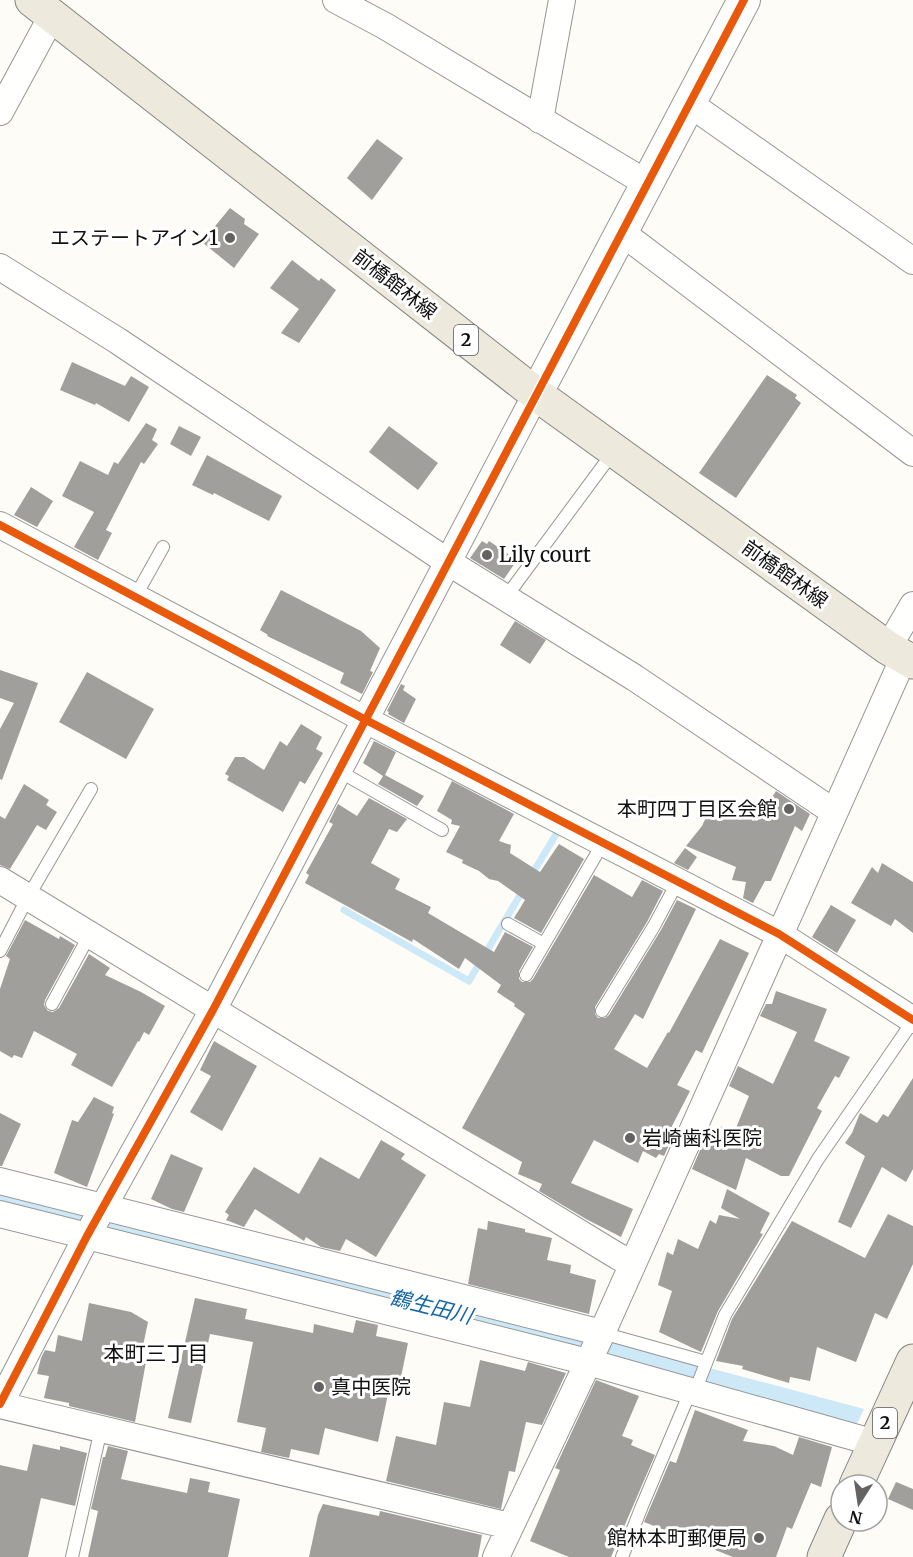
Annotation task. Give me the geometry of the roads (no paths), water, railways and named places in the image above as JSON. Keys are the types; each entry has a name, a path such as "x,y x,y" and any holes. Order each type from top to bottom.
{"main road":[{"name":"前橋館林線","path":"42,8 536,394 902,656"},
{"name":"2","path":"861,1473 875,1443 904,1408 913,1361"},
{"path":"824,1557 835,1533"}],"street":[{"path":"336,0 385,26 648,184"},
{"path":"540,120 562,0"},
{"path":"510,1526 0,1405 95,1221 213,1010 744,0"},
{"path":"0,112 42,8"},
{"path":"690,104 913,261"},
{"path":"621,232 913,453"},
{"path":"0,267 118,341 448,561 634,678 834,812"},
{"path":"0,525 366,720 779,934 913,1020"},
{"path":"496,1557 595,1347 834,812 902,656 913,605"},
{"path":"0,880 619,1257 633,1263"},
{"path":"0,1181 95,1221 595,1347 695,1388 875,1443"},
{"path":"0,1214 95,1221"}],"lane":[{"path":"506,597 614,450"},
{"path":"135,597 163,547"},
{"path":"339,771 442,830"},
{"path":"0,951 28,897 91,789"},
{"path":"526,975 603,843"},
{"path":"602,1011 654,926 678,881"},
{"path":"508,924 544,944"},
{"path":"52,1004 90,934"},
{"path":"622,1557 688,1397 695,1388 725,1315 818,1159 913,1020"},
{"path":"595,1347 705,1363"},
{"path":"72,1557 101,1429"}],"water":[{"name":"鶴生田川","path":"0,1191 582,1334 864,1409 857,1424 0,1205"}],"waterway":[{"path":"531,876 558,831"},
{"path":"344,910 469,981 523,890"}],"place":[{"name":"エステートアイン1","path":"230,238"},
{"name":"Lily court","path":"487,555"},
{"name":"本町四丁目区会館","path":"789,809"},
{"name":"岩崎歯科医院","path":"630,1138"},
{"name":"真中医院","path":"319,1387"},
{"name":"館林本町郵便局","path":"759,1538"}],"district":[{"name":"本町三丁目","path":"156,1354"}]}
